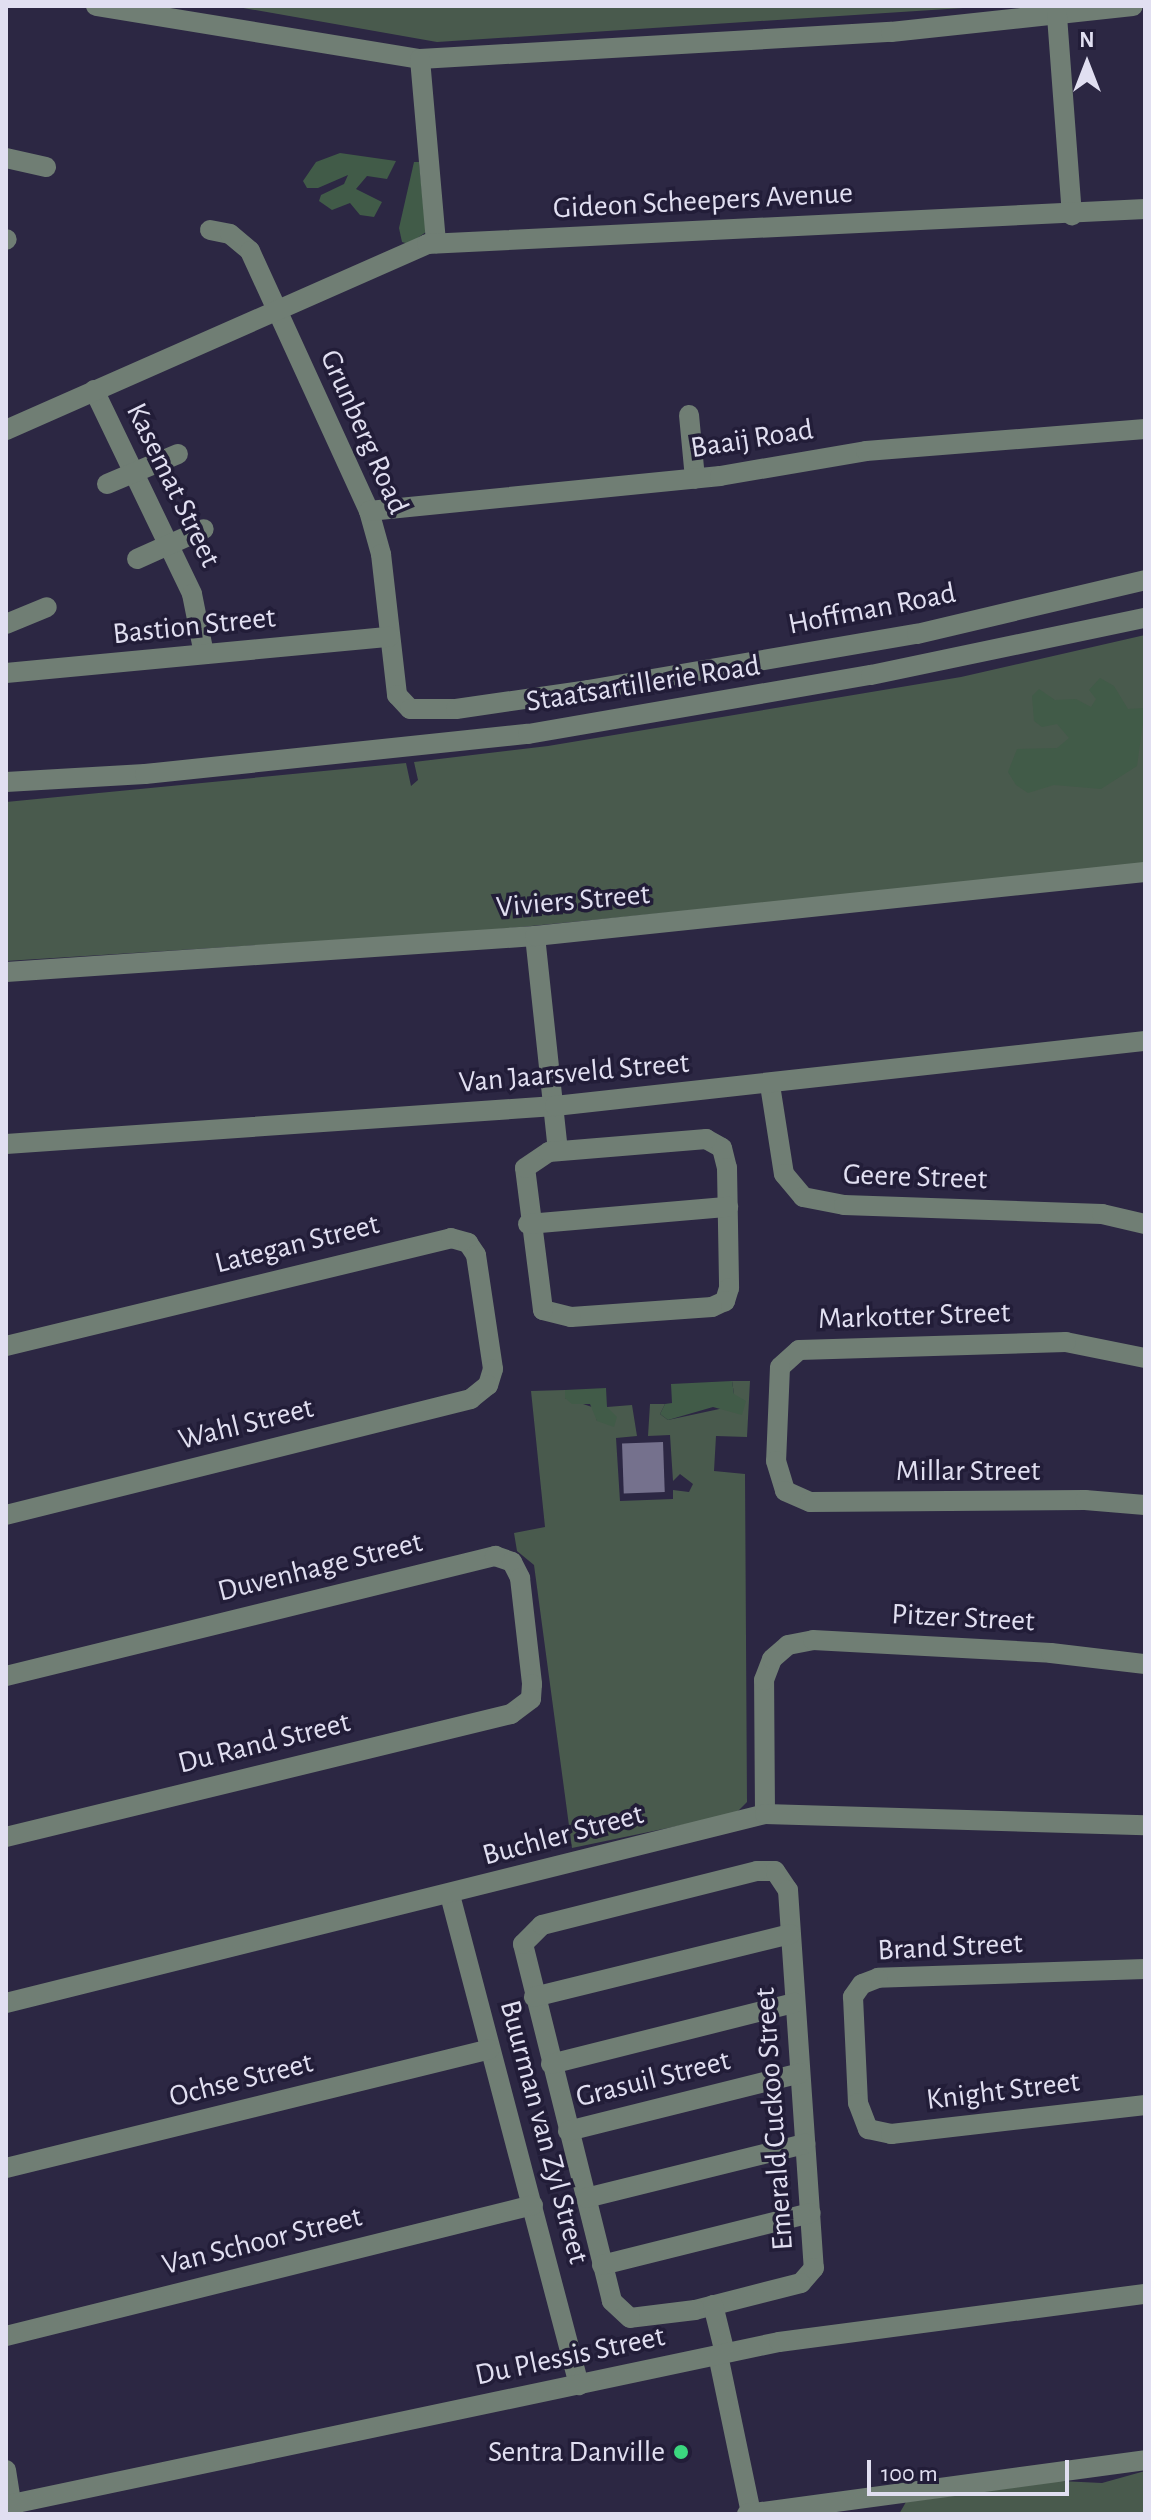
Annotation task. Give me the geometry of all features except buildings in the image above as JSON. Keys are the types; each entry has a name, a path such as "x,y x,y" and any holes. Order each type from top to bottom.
{"street":[{"path":"96,6 420,59 891,32 1133,6"},
{"path":"1057,16 1072,215"},
{"path":"420,59 436,243"},
{"path":"6,158 46,167"},
{"name":"Gideon Scheepers Avenue","path":"6,430 279,311 400,254 436,243 1072,215 1145,209"},
{"path":"210,230 246,246 279,311"},
{"name":"Grunberg Road","path":"279,311 369,511 381,554 397,695 410,709 419,710"},
{"name":"Kasemat Street","path":"94,390 198,612 204,654"},
{"path":"689,415 695,479"},
{"name":"Baaij Road","path":"369,511 695,479 866,451 1145,429"},
{"path":"107,484 178,454"},
{"path":"137,559 204,529"},
{"name":"Hoffman Road","path":"419,710 588,690 917,634 1145,580"},
{"path":"6,624 47,607"},
{"name":"Staatsartillerie Road","path":"6,794 145,774 528,734 871,675 1145,618"},
{"name":"Bastion Street","path":"6,673 389,637"},
{"name":"Staatsartillerie Road","path":"6,782 145,774"},
{"name":"Viviers Street","path":"6,972 535,936 1145,872"},
{"path":"535,936 558,1151"},
{"name":"Van Jaarsveld Street","path":"6,1144 555,1106 770,1085 1145,1041"},
{"name":"Geere Street","path":"770,1085 784,1174 803,1197 844,1205 1102,1214 1145,1224"},
{"path":"712,1141 725,1154 729,1288 725,1301 712,1307 550,1315 539,1299 528,1224 525,1168 558,1151 712,1141"},
{"path":"528,1224 728,1207"},
{"name":"Lategan Street","path":"6,1346 451,1238 468,1243 476,1255 492,1377"},
{"name":"Markotter Street","path":"793,1498 780,1483 776,1461 778,1378 789,1354 810,1348 1035,1342 1096,1346 1145,1358"},
{"name":"Wahl Street","path":"6,1515 471,1399 492,1377"},
{"name":"Millar Street","path":"793,1498 1145,1505"},
{"name":"Duvenhage Street","path":"6,1676 495,1556 512,1562 520,1578 531,1699"},
{"name":"Pitzer Street","path":"765,1814 764,1680 779,1650 813,1640 1051,1653 1145,1664"},
{"name":"Du Rand Street","path":"6,1837 511,1714 531,1699"},
{"name":"Buchler Street","path":"6,2003 450,1895 765,1814 828,1812 1145,1825"},
{"name":"Emerald Cuckoo Street","path":"768,1870 781,1875 788,1890 794,2003 816,2258 809,2277 713,2305 630,2318 612,2301 534,1997 523,1952 526,1936 535,1928 742,1874 768,1870"},
{"name":"Buurman van Zyl Street","path":"450,1895 579,2385"},
{"path":"534,1997 790,1934"},
{"name":"Brand Street","path":"868,2129 858,2103 853,1997 862,1984 878,1978 1145,1969"},
{"path":"551,2064 794,2003"},
{"name":"Ochse Street","path":"6,2168 490,2049"},
{"name":"Grasuil Street","path":"568,2131 800,2073"},
{"name":"Knight Street","path":"868,2129 891,2134 1145,2105"},
{"path":"586,2198 805,2144"},
{"name":"Van Schoor Street","path":"6,2336 533,2205"},
{"path":"602,2265 811,2213"},
{"name":"Du Plessis Street","path":"13,2509 779,2342 1145,2294"},
{"path":"713,2305 749,2514 876,2505 1145,2460"},
{"path":"6,2470 13,2509"}],"green space":[{"path":"232,6 994,6 437,42"},
{"path":"340,153 396,161 387,179 367,176 356,189 382,202 374,217 360,215 350,203 332,210 319,201 321,195 344,184 348,175 318,188 307,188 303,181 316,162"},
{"path":"414,162 419,162 426,232 409,244 402,242 399,228"},
{"path":"1145,635 1145,866 469,932 6,961 6,802 406,763 411,786 418,780 414,762 548,746 961,677"},
{"path":"1100,678 1114,686 1128,709 1145,708 1137,766 1101,789 1054,785 1028,793 1016,785 1008,772 1017,749 1057,748 1069,738 1057,724 1042,727 1034,721 1032,696 1039,689 1055,700 1076,699 1091,707 1096,699 1089,690"},
{"path":"732,1381 750,1381 747,1437 716,1436 714,1471 745,1474 747,1802 735,1814 572,1848 534,1565 517,1551 514,1533 545,1527 531,1391 565,1390 565,1398 595,1408 597,1421 607,1407 632,1405 637,1436 616,1438 620,1501 673,1499 673,1490 689,1492 693,1484 680,1474 673,1481 670,1435 648,1436 650,1404 665,1404 660,1414 668,1420 724,1408 734,1394"},
{"path":"732,1381 734,1394 746,1401 742,1415 713,1407 668,1420 660,1414 665,1404 672,1403 671,1384"},
{"path":"606,1388 607,1407 617,1417 614,1427 597,1421 590,1404 572,1404 565,1398 565,1390"},
{"path":"1145,2471 1145,2514 899,2514 906,2502 1060,2481 1102,2483"}],"shaded area":[{"path":"663,1442 665,1492 624,1493 622,1443"}],"place":[{"name":"Sentra Danville","path":"681,2452"}]}
